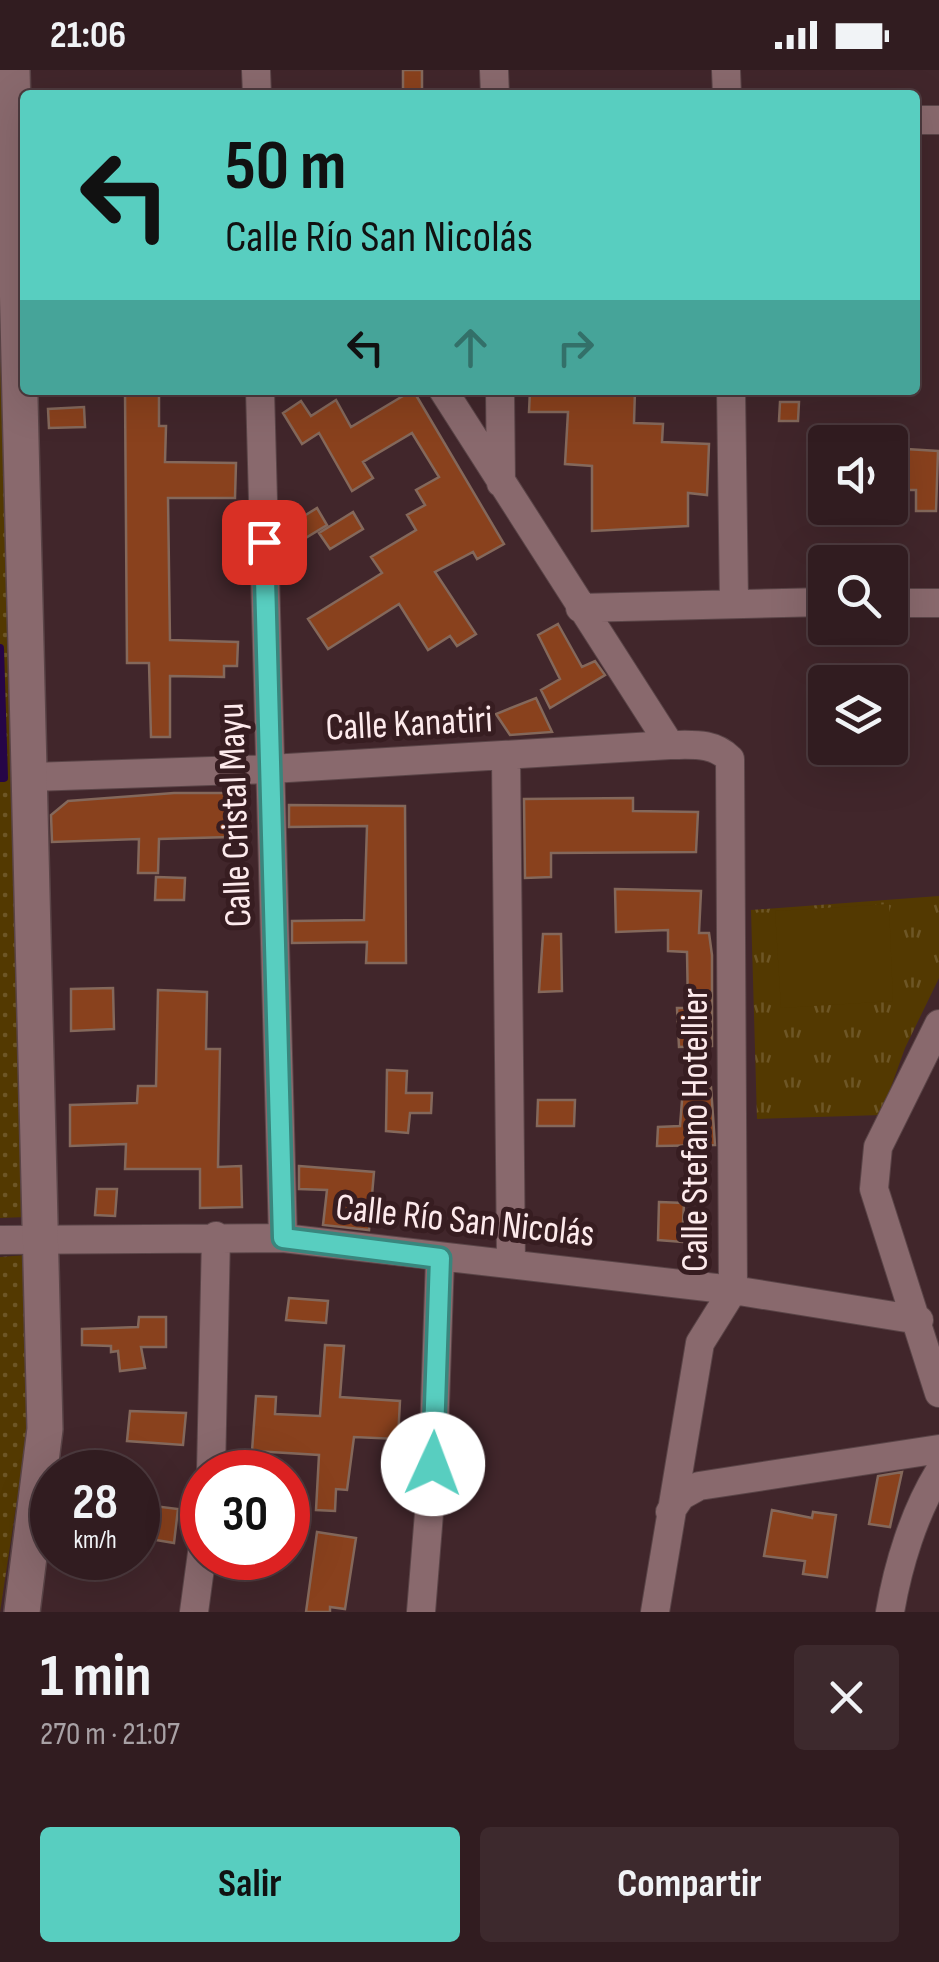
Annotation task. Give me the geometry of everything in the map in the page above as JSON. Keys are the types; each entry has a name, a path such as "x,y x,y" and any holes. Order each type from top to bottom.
{"street":[{"path":"12,70 45,1429 22,1612"},
{"name":"Calle Cristal Mayu","path":"260,395 283,1238"},
{"path":"446,395 670,745"},
{"path":"500,395 500,484"},
{"path":"732,395 734,602"},
{"path":"580,608 808,602"},
{"path":"908,603 939,603"},
{"name":"Calle Kanatiri","path":"32,777 271,769 670,745"},
{"name":"Calle Stefano Hotellier","path":"654,1612 700,1343 733,1290 733,776 730,759 720,749 670,745"},
{"path":"506,757 511,1262"},
{"path":"939,1024 878,1146 874,1189 919,1320 939,1393"},
{"path":"211,1450 216,1236"},
{"name":"Calle Río San Nicolás","path":"0,1240 283,1238 733,1290 919,1320"},
{"path":"420,1612 433,1464 440,1258"},
{"path":"670,1512 681,1496 699,1486 939,1449"},
{"path":"890,1612 914,1528 939,1472"},
{"path":"194,1612 198,1580"}],"green space":[{"path":"0,332 26,1217 0,1218"},
{"path":"939,896 939,978 905,1048 881,1115 757,1119 751,910"},
{"path":"889,904 893,1001 781,1008 775,911"},
{"path":"27,1255 28,1428 0,1612 0,1257"}],"building":[{"path":"403,70 422,70 422,90 403,90"},
{"path":"125,395 159,395 159,426 166,426 165,462 236,463 235,498 168,498 170,640 238,642 237,666 224,666 224,677 170,676 170,737 151,737 149,663 127,663"},
{"path":"405,395 416,395 504,544 477,559 473,552 435,572 476,634 457,646 450,636 428,650 399,604 328,649 308,619 382,573 371,557 416,530 407,515 425,505 416,490 439,477 412,433 363,462 373,478 352,491 319,433 302,444 283,413 301,401 311,416 336,400 351,427"},
{"path":"530,395 635,395 634,423 663,424 662,442 709,444 707,495 688,493 688,526 592,531 592,466 565,464 568,412 529,412"},
{"path":"780,402 799,402 798,421 779,421"},
{"path":"84,407 85,427 49,428 48,409"},
{"path":"908,449 938,451 936,511 916,511 916,490 908,490"},
{"path":"317,508 327,525 294,545 283,529"},
{"path":"353,512 363,529 330,549 319,533"},
{"path":"558,624 582,667 595,661 605,675 550,708 541,690 560,679 538,635"},
{"path":"536,698 552,732 510,735 496,714"},
{"path":"229,793 230,837 159,839 158,873 138,873 139,839 52,842 51,815 68,801"},
{"path":"633,798 633,811 698,812 696,852 551,853 551,877 525,878 524,799"},
{"path":"289,805 405,806 406,963 366,963 367,942 292,943 292,921 364,920 367,826 289,827"},
{"path":"156,877 185,878 184,900 155,900"},
{"path":"615,889 701,891 699,933 709,933 712,955 712,1046 679,1047 677,1008 688,1008 687,952 668,951 668,930 616,932"},
{"path":"543,934 561,934 562,991 539,992"},
{"path":"113,988 114,1029 71,1031 71,989"},
{"path":"158,990 207,992 206,1049 220,1049 218,1167 241,1166 242,1207 200,1208 200,1169 125,1169 126,1144 70,1146 70,1105 137,1103 138,1086 156,1086"},
{"path":"387,1070 407,1071 406,1093 432,1093 431,1113 410,1113 408,1133 386,1131"},
{"path":"711,1087 715,1145 657,1146 658,1127 680,1126 683,1088"},
{"path":"538,1100 575,1100 574,1126 537,1126"},
{"path":"299,1166 374,1172 369,1230 323,1225 327,1190 299,1189"},
{"path":"97,1189 117,1189 115,1216 95,1215"},
{"path":"659,1202 684,1203 682,1242 658,1240"},
{"path":"289,1298 328,1301 326,1323 286,1320"},
{"path":"139,1317 166,1317 166,1347 141,1347 145,1368 120,1371 118,1351 111,1352 111,1346 82,1345 82,1329 138,1327"},
{"path":"325,1345 344,1346 340,1397 400,1401 398,1439 354,1437 347,1490 336,1489 335,1511 316,1510 319,1455 310,1454 310,1450 252,1450 256,1396 276,1397 275,1414 320,1416"},
{"path":"130,1411 186,1413 183,1445 127,1441"},
{"path":"902,1472 890,1527 869,1524 878,1476"},
{"path":"160,1507 178,1509 174,1543 160,1541"},
{"path":"772,1510 812,1518 813,1512 836,1515 827,1577 803,1574 805,1561 764,1556"},
{"path":"317,1532 356,1538 345,1609 330,1607 330,1612 306,1612"}],"waterway":[{"path":"0,648 4,778 0,778"}],"route":[{"path":"264,542 283,1238 440,1258 433,1464"}]}
